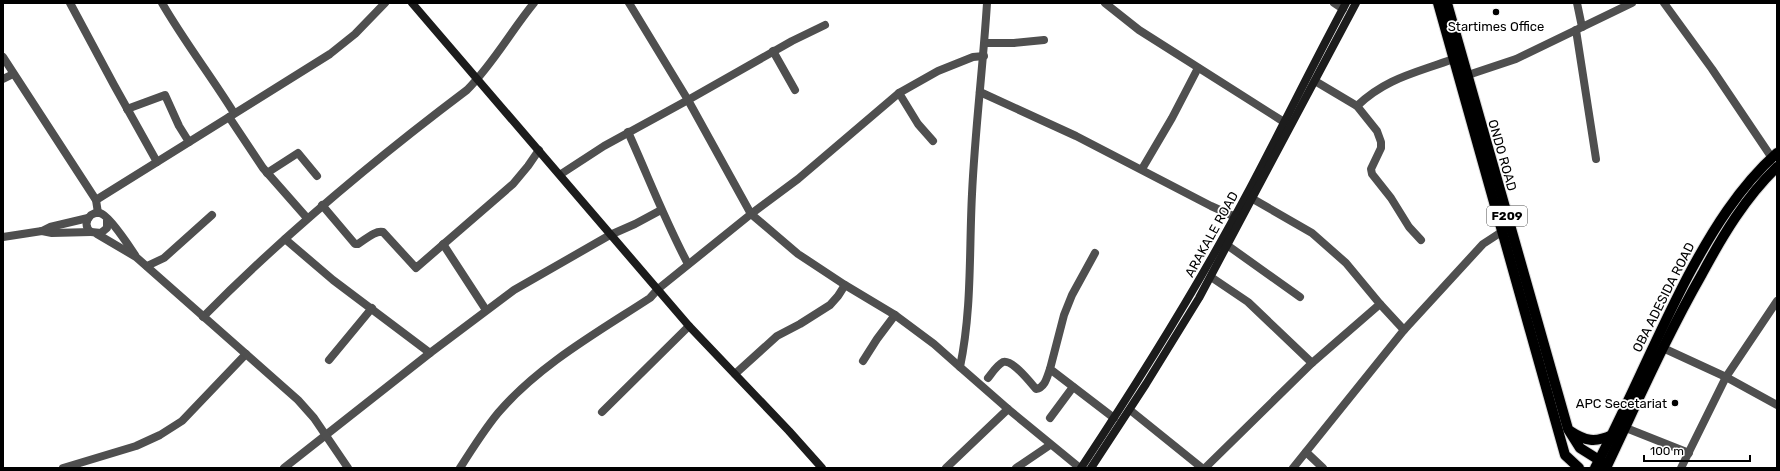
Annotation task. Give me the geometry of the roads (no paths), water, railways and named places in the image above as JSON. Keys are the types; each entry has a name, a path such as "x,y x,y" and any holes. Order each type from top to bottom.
{"main road":[{"path":"412,3 561,174 610,235 690,326 822,468"},
{"name":"ARAKALE ROAD","path":"1091,468 1130,410 1238,218 1253,199 1356,3"},
{"name":"ONDO ROAD","path":"1438,3 1453,59 1463,77"},
{"name":"ONDO ROAD","path":"1447,3 1463,77 1506,229 1568,429"},
{"name":"ARAKALE ROAD","path":"1080,468 1211,277 1284,122 1345,6"},
{"name":"OBA ADESIDA ROAD","path":"1602,465 1612,435 1653,345 1705,244 1724,214 1746,186 1774,155"},
{"path":"1602,465 1626,428 1688,298 1719,243 1751,195 1777,167"},
{"name":"ONDO ROAD","path":"1506,229 1553,417 1564,455"},
{"path":"1568,429 1589,441 1602,440 1612,435"},
{"name":"F209","path":"1568,429 1580,448 1602,465"},
{"path":"1564,455 1569,468"},
{"path":"1564,455 1580,468"}],"street":[{"path":"70,3 157,162"},
{"path":"162,3 183,39 206,69 267,173 307,218"},
{"path":"96,200 330,54 355,34 385,3"},
{"path":"203,317 244,275 322,205 478,79 534,3"},
{"path":"960,367 969,308 972,193 987,3"},
{"path":"1105,3 1139,30 1284,122"},
{"path":"1334,3 1345,6"},
{"path":"1577,3 1596,159"},
{"path":"1463,77 1516,59 1632,3"},
{"path":"1664,3 1774,155"},
{"path":"634,4 751,214 798,254 845,285 895,315 934,344 1008,410 1080,468"},
{"path":"561,174 628,132 688,100 773,51 825,25"},
{"path":"985,43 1014,43 1044,40"},
{"path":"773,51 794,90"},
{"path":"460,468 482,433 499,412 521,390 565,355 650,298 658,289 688,264 798,179 899,92 938,71 973,57 984,56"},
{"path":"3,57 96,200 98,212"},
{"path":"1357,106 1370,93 1401,76 1453,59"},
{"path":"1142,170 1172,118 1198,68"},
{"path":"3,79 13,74"},
{"path":"1315,81 1357,106 1377,131 1381,142 1380,152 1371,169 1372,174 1421,240"},
{"path":"899,92 918,124 933,141"},
{"path":"980,92 1076,136 1211,206 1238,218"},
{"path":"127,109 165,95 179,126 189,142"},
{"path":"628,132 654,188 661,210 688,264"},
{"path":"322,205 355,244 358,244 380,231 383,232 416,268 419,267 443,244 513,184 539,150"},
{"path":"267,173 298,153 317,176"},
{"path":"1253,199 1312,233 1346,263 1404,330"},
{"path":"284,468 327,436 430,353 514,290 610,235 661,210"},
{"path":"3,237 42,231 50,227 88,218 98,212"},
{"path":"98,212 105,216 107,220 117,229 136,257"},
{"path":"147,266 164,258 212,215"},
{"path":"88,218 87,226 94,233 136,257 147,266 298,400 327,436 348,468"},
{"path":"42,231 52,233 94,233 104,231 108,224 107,220"},
{"path":"1293,468 1404,330 1483,244 1506,229"},
{"path":"285,239 334,280 430,353"},
{"path":"443,244 486,310"},
{"path":"1227,245 1300,297"},
{"path":"988,378 1001,363 1005,361 1011,363 1036,388 1043,386 1050,369 1064,315 1072,295 1095,253"},
{"path":"1211,277 1248,302 1312,363"},
{"path":"735,374 777,336 800,324 830,304 838,296 845,285"},
{"path":"1681,468 1726,377 1777,301"},
{"path":"1206,468 1312,363 1380,304"},
{"path":"329,360 372,308"},
{"path":"863,361 895,315"},
{"path":"602,412 690,326"},
{"path":"1663,348 1726,377 1777,405"},
{"path":"63,468 136,446 160,435 182,421 246,354"},
{"path":"1050,369 1114,418"},
{"path":"1050,418 1073,387"},
{"path":"946,468 1008,410"},
{"path":"1130,410 1202,468"},
{"path":"1626,428 1689,453"},
{"path":"1016,468 1050,445"},
{"path":"1306,452 1323,468"}],"place":[{"name":"Startimes Office","path":"1496,12"},
{"name":"APC Secetariat","path":"1675,403"}]}
